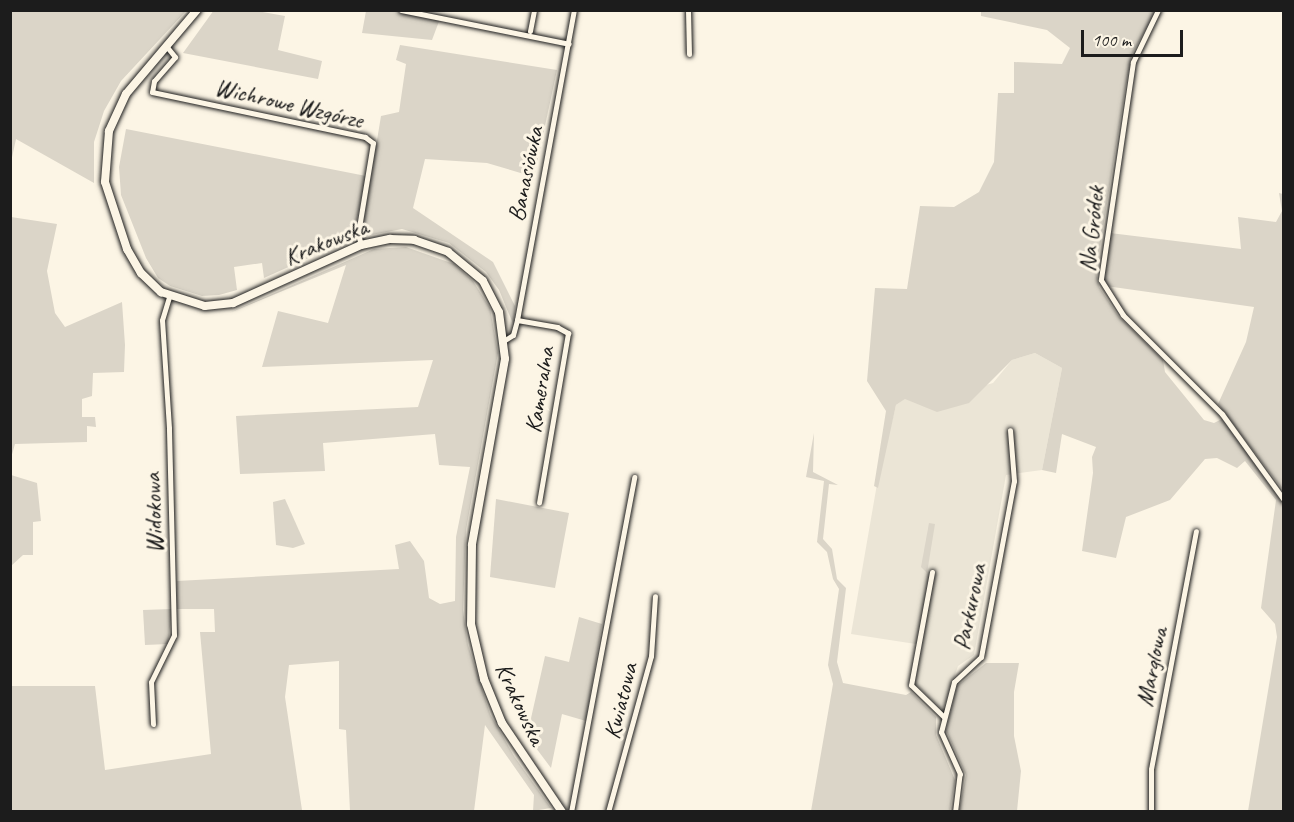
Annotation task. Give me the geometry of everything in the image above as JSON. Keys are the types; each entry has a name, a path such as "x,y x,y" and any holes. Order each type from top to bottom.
{"main road":[{"name":"Krakowska","path":"197,10 117,109 106,140 104,168 114,216 132,258 146,279 169,297 205,306 232,303 361,245 390,239 414,240 461,260 490,293 505,340 472,545 471,624 484,679 502,723 561,811"}],"street":[{"path":"402,10 569,44"},
{"path":"530,31 534,10"},
{"name":"Banasiówka","path":"505,340 513,335 518,320 574,10"},
{"path":"688,10 689,54"},
{"name":"Na Gródek","path":"1158,10 1133,62 1101,280 1123,315 1222,414 1284,500"},
{"name":"Wichrowe Wzgórze","path":"167,47 175,57 154,81 152,92 365,138 373,143 358,234 361,245"},
{"name":"Widokowa","path":"153,724 151,682 174,635 170,428 162,320 169,297"},
{"name":"Kameralna","path":"518,320 557,327 568,333 539,504"},
{"name":"Parkurowa","path":"955,812 960,774 942,736 956,679 981,657 1014,482 1010,430"},
{"path":"571,812 634,477"},
{"name":"Marglowa","path":"1151,812 1151,769 1196,531"},
{"path":"932,572 911,685 945,717"},
{"name":"Kwiatowa","path":"608,812 651,656 655,596"}],"shaded area":[{"path":"11,10 186,11 121,81 104,111 94,142 94,183 16,139 11,162"},
{"path":"214,10 257,11 285,16 278,50 322,61 318,79 183,53"},
{"path":"366,11 416,11 441,16 432,40 362,33"},
{"path":"981,11 1156,11 1132,54 1096,272 1099,287 1119,317 1163,360 1165,372 1204,420 1214,423 1222,419 1230,427 1272,484 1283,507 1283,811 1248,811 1277,637 1275,624 1261,608 1276,500 1245,461 1237,468 1217,458 1205,459 1170,500 1126,517 1116,558 1082,551 1093,473 1092,457 1096,447 1062,434 1056,473 1042,470 1062,368 1035,353 1012,360 969,403 937,412 905,399 896,405 878,488 874,486 886,411 867,381 875,288 907,289 920,206 954,207 979,192 994,162 998,93 1014,93 1014,62 1062,64 1070,48 1047,30 981,16"},
{"path":"400,45 557,70 534,177 487,163 425,159 413,208 493,262 515,306 514,326 499,290 486,272 449,243 402,229 361,237 381,116 399,112 406,64 396,60"},
{"path":"126,129 366,176 353,238 264,278 262,263 234,267 237,290 219,295 202,296 170,286 158,278 146,258 121,195 119,167"},
{"path":"1279,193 1283,194 1283,490 1218,404 1246,342 1254,307 1106,286 1104,274 1110,233 1241,249 1238,217 1276,222 1282,211"},
{"path":"11,217 57,224 47,271 55,313 65,327 122,302 125,345 124,372 93,373 92,396 82,399 82,417 95,417 96,427 87,426 87,442 15,444 11,458"},
{"path":"406,247 454,264 473,281 490,308 498,353 466,530 463,610 468,645 490,714 514,756 551,808 533,811 534,795 485,725 474,811 350,811 346,730 339,729 339,661 289,665 285,697 302,810 11,811 11,686 95,686 105,770 211,754 200,632 215,632 214,609 177,609 177,581 399,569 395,545 410,541 424,561 429,598 440,604 455,601 456,537 470,467 439,465 435,434 323,443 325,471 240,474 236,416 418,407 433,360 262,367 278,311 328,323 346,265 229,313 374,249"},
{"path":"1035,353 1062,368 1042,470 1006,475 974,655 958,666 944,707 940,708 915,683 922,645 851,634 877,484 896,405 906,398 920,404 993,383 1012,360"},
{"path":"814,433 813,472 838,485 829,484 823,539 832,549 837,579 846,588 837,662 843,683 906,695 911,692 936,717 936,735 955,780 950,811 811,811 833,684 828,665 839,589 833,579 827,552 817,542 824,481 806,477"},
{"path":"11,475 37,483 41,521 33,522 33,555 23,555 11,566"},
{"path":"285,499 305,544 293,548 276,545 273,502"},
{"path":"496,499 569,513 555,588 490,577"},
{"path":"929,523 935,524 927,573 921,567"},
{"path":"172,609 168,644 145,645 143,610"},
{"path":"579,617 602,624 586,721 562,714 551,768 527,736 545,656 569,662"},
{"path":"986,663 1019,663 1014,692 1014,736 1021,771 1017,811 959,811 966,775 946,730 957,686"}]}
